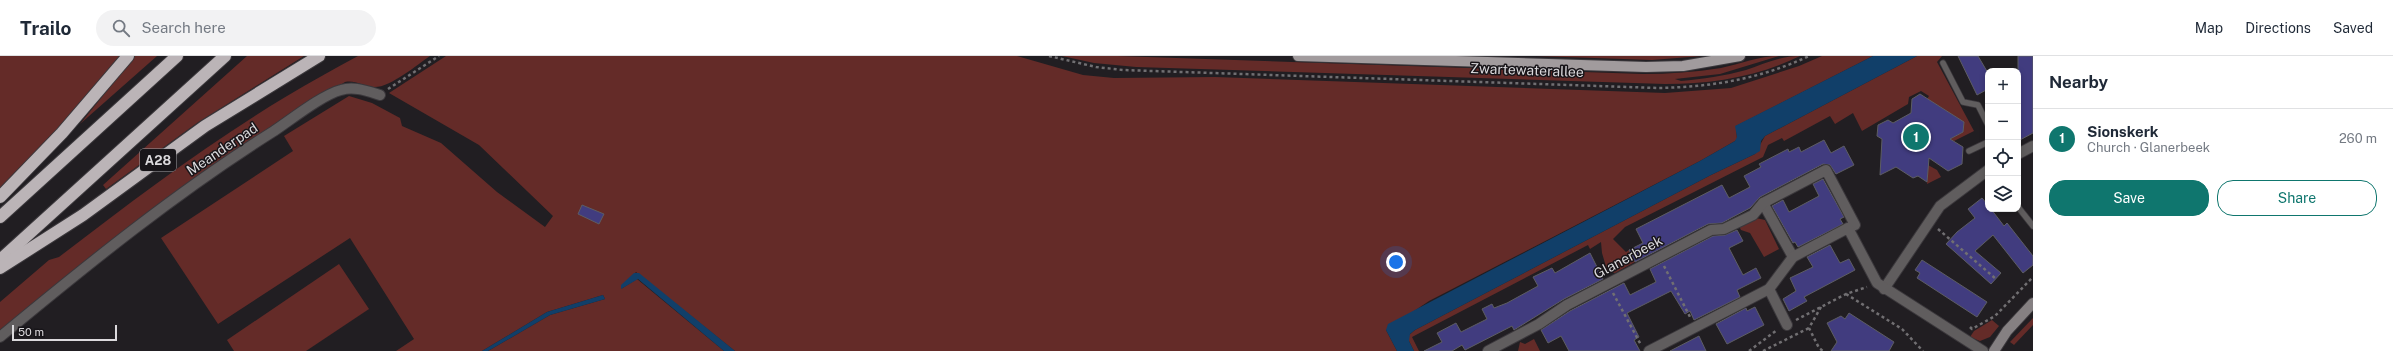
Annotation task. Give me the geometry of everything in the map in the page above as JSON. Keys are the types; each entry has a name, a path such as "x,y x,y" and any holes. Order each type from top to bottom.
{"highway":[{"path":"0,196 62,133 128,56"},
{"path":"0,218 177,56"},
{"name":"A28","path":"0,260 224,56"},
{"name":"A28","path":"0,268 83,215 206,126 319,56"}],"main road":[{"name":"Zwartewaterallee","path":"1298,56 1646,67 1683,66 1740,56"}],"street":[{"name":"Meanderpad","path":"0,337 138,226 299,115 340,90 357,89 380,95"},
{"path":"2021,152 2033,146"},
{"name":"Glanerbeek","path":"1488,351 1539,324 1567,305 1704,233 1711,230 1724,229 1753,215 1763,203 1826,170 1855,224 1848,228"},
{"path":"1880,286 1940,206 1985,172"},
{"path":"1763,203 1793,257"},
{"path":"1649,351 1769,289 1793,257 1848,228 1880,286 1983,351"},
{"path":"1769,289 1787,325"},
{"path":"1994,351 2007,331 2033,303"},
{"path":"1506,342 1511,351"}],"lane":[{"path":"1943,63 1963,102 1978,105 1985,119"},
{"path":"1969,152 1985,144"},
{"path":"2021,211 2033,226"}],"path":[{"path":"380,95 439,56"},
{"name":"Zwartewaterallee","path":"1049,56 1096,67 1134,70 1658,88 1700,87 1742,80 1778,70 1809,56"},
{"path":"1929,220 1996,279"},
{"path":"1665,268 1687,312"},
{"path":"1972,329 1995,316 2033,277"},
{"path":"1749,351 1768,335 1846,294 1880,286"},
{"path":"1846,294 1902,329 1923,351"},
{"path":"1615,296 1640,345"},
{"path":"1763,351 1809,328 1821,307"},
{"path":"1809,328 1819,348 1823,351"}],"shaded area":[{"path":"0,56 120,56 79,108 0,193"},
{"path":"135,56 157,56 80,124"},
{"path":"247,56 304,56 197,123 106,189 103,185"},
{"path":"358,56 430,56 402,76 379,87 345,82 239,148 164,201 0,332 0,302 49,260 59,257 228,133 257,114"},
{"path":"446,56 1017,56 1083,75 1114,78 1215,77 1665,93 1731,88 1799,66 1822,56 1873,56 1736,126 1737,139 1735,141 1700,161 1429,301 1386,330 1397,351 735,351 636,272 621,289 637,279 724,351 488,351 550,315 605,299 603,295 547,312 482,351 396,351 414,339 350,238 218,324 161,238 293,151 284,136 349,96 372,103 400,118 402,126 441,143 497,192 545,227 553,216 479,145 389,93"},
{"path":"1062,56 1118,56 1662,74 1721,68 1757,59 1779,56 1720,74 1675,79 1681,81 1730,74 1779,59 1800,56 1767,69 1734,78 1700,83 1665,84 1136,67 1094,63"},
{"path":"1536,56 1702,56 1652,60"},
{"path":"1917,56 1942,56 1937,62 1974,131 1954,141 1950,139 1963,132 1964,122 1927,99 1929,96 1921,91 1909,97 1908,104 1862,131 1853,113 1835,124 1830,116 1784,141 1782,138 1768,145 1763,157 1625,227 1613,239 1626,252 1629,250 1635,262 1615,273 1604,271 1607,270 1602,253 1601,242 1590,249 1588,245 1412,337 1419,351 1414,351 1409,341 1409,335 1415,330 1711,175 1755,154 1765,136"},
{"path":"1928,165 1937,170 1941,177 1927,184"},
{"path":"1756,218 1765,220 1779,249 1764,257 1750,233 1741,230 1739,226"},
{"path":"339,264 369,309 306,351 234,351 227,340"},
{"path":"2033,318 2033,325 2014,345 2010,342"},
{"path":"1992,320 1999,326 1990,337 1980,341 1970,337 1974,331"},
{"path":"1534,339 1540,351 1518,351 1520,342 1525,344"}],"water":[{"path":"1873,56 1917,56 1765,136 1761,141 1760,151 1755,154 1711,175 1415,330 1410,334 1409,341 1414,351 1397,351 1386,330 1388,324 1700,161 1735,141 1737,137 1735,126"},
{"path":"634,273 639,273 735,351 724,351 638,279 621,289 621,285"},
{"path":"603,295 605,299 550,315 488,351 482,351 547,312"}],"building":[{"path":"1958,56 1978,56 1985,68 1985,91 1977,95"},
{"path":"2018,56 2033,56 2033,133 2021,139 2021,68 2018,68"},
{"path":"1920,94 1964,122 1963,132 1950,139 1963,147 1962,164 1948,171 1929,158 1927,182 1918,176 1913,178 1896,167 1880,175 1882,139 1877,136 1878,125 1888,120 1893,123 1911,113 1912,99"},
{"path":"1824,140 1831,153 1844,146 1854,165 1836,174 1830,165 1823,164 1760,197 1750,208 1722,223 1708,224 1635,262 1629,250 1643,243 1636,229 1722,185 1729,198 1750,187 1744,176 1761,167 1759,164 1788,149 1789,152 1799,147 1801,152"},
{"path":"1823,179 1844,217 1840,219 1843,224 1798,247 1795,242 1793,243 1772,206 1783,200 1789,212 1819,196 1813,184"},
{"path":"1982,198 1985,202 1985,212 1993,212 2004,226 2007,223 2033,256 2033,265 2023,273 1993,235 1975,251 2001,273 1991,284 1946,244 1957,232 1975,218 1968,209"},
{"path":"582,205 604,214 599,224 578,214"},
{"path":"1737,230 1743,241 1729,248 1743,275 1756,268 1761,278 1737,290 1740,297 1694,320 1690,311 1685,314 1671,291 1627,313 1639,337 1634,340 1640,351 1569,351 1561,336 1548,343 1541,330 1570,311 1624,283 1630,295 1656,282 1650,269 1713,236 1725,235"},
{"path":"1830,245 1840,263 1849,259 1855,270 1804,297 1807,301 1789,311 1783,299 1796,291 1790,278 1813,267 1807,257"},
{"path":"1590,253 1603,279 1564,299 1514,330 1512,326 1465,350 1462,345 1452,351 1424,351 1442,342 1437,333 1456,323 1461,332 1487,319 1482,309 1492,304 1494,308 1507,303 1538,286 1533,277 1552,268 1555,273"},
{"path":"1922,260 1987,302 1977,317 1917,278 1920,273 1915,270"},
{"path":"1755,307 1764,325 1727,344 1716,324 1746,308 1747,311"},
{"path":"1849,313 1894,342 1889,351 1831,351 1837,342 1827,323 1841,316 1845,319"},
{"path":"1699,336 1706,351 1670,351"}],"place":[{"name":"Sionskerk","path":"1916,137"}]}
